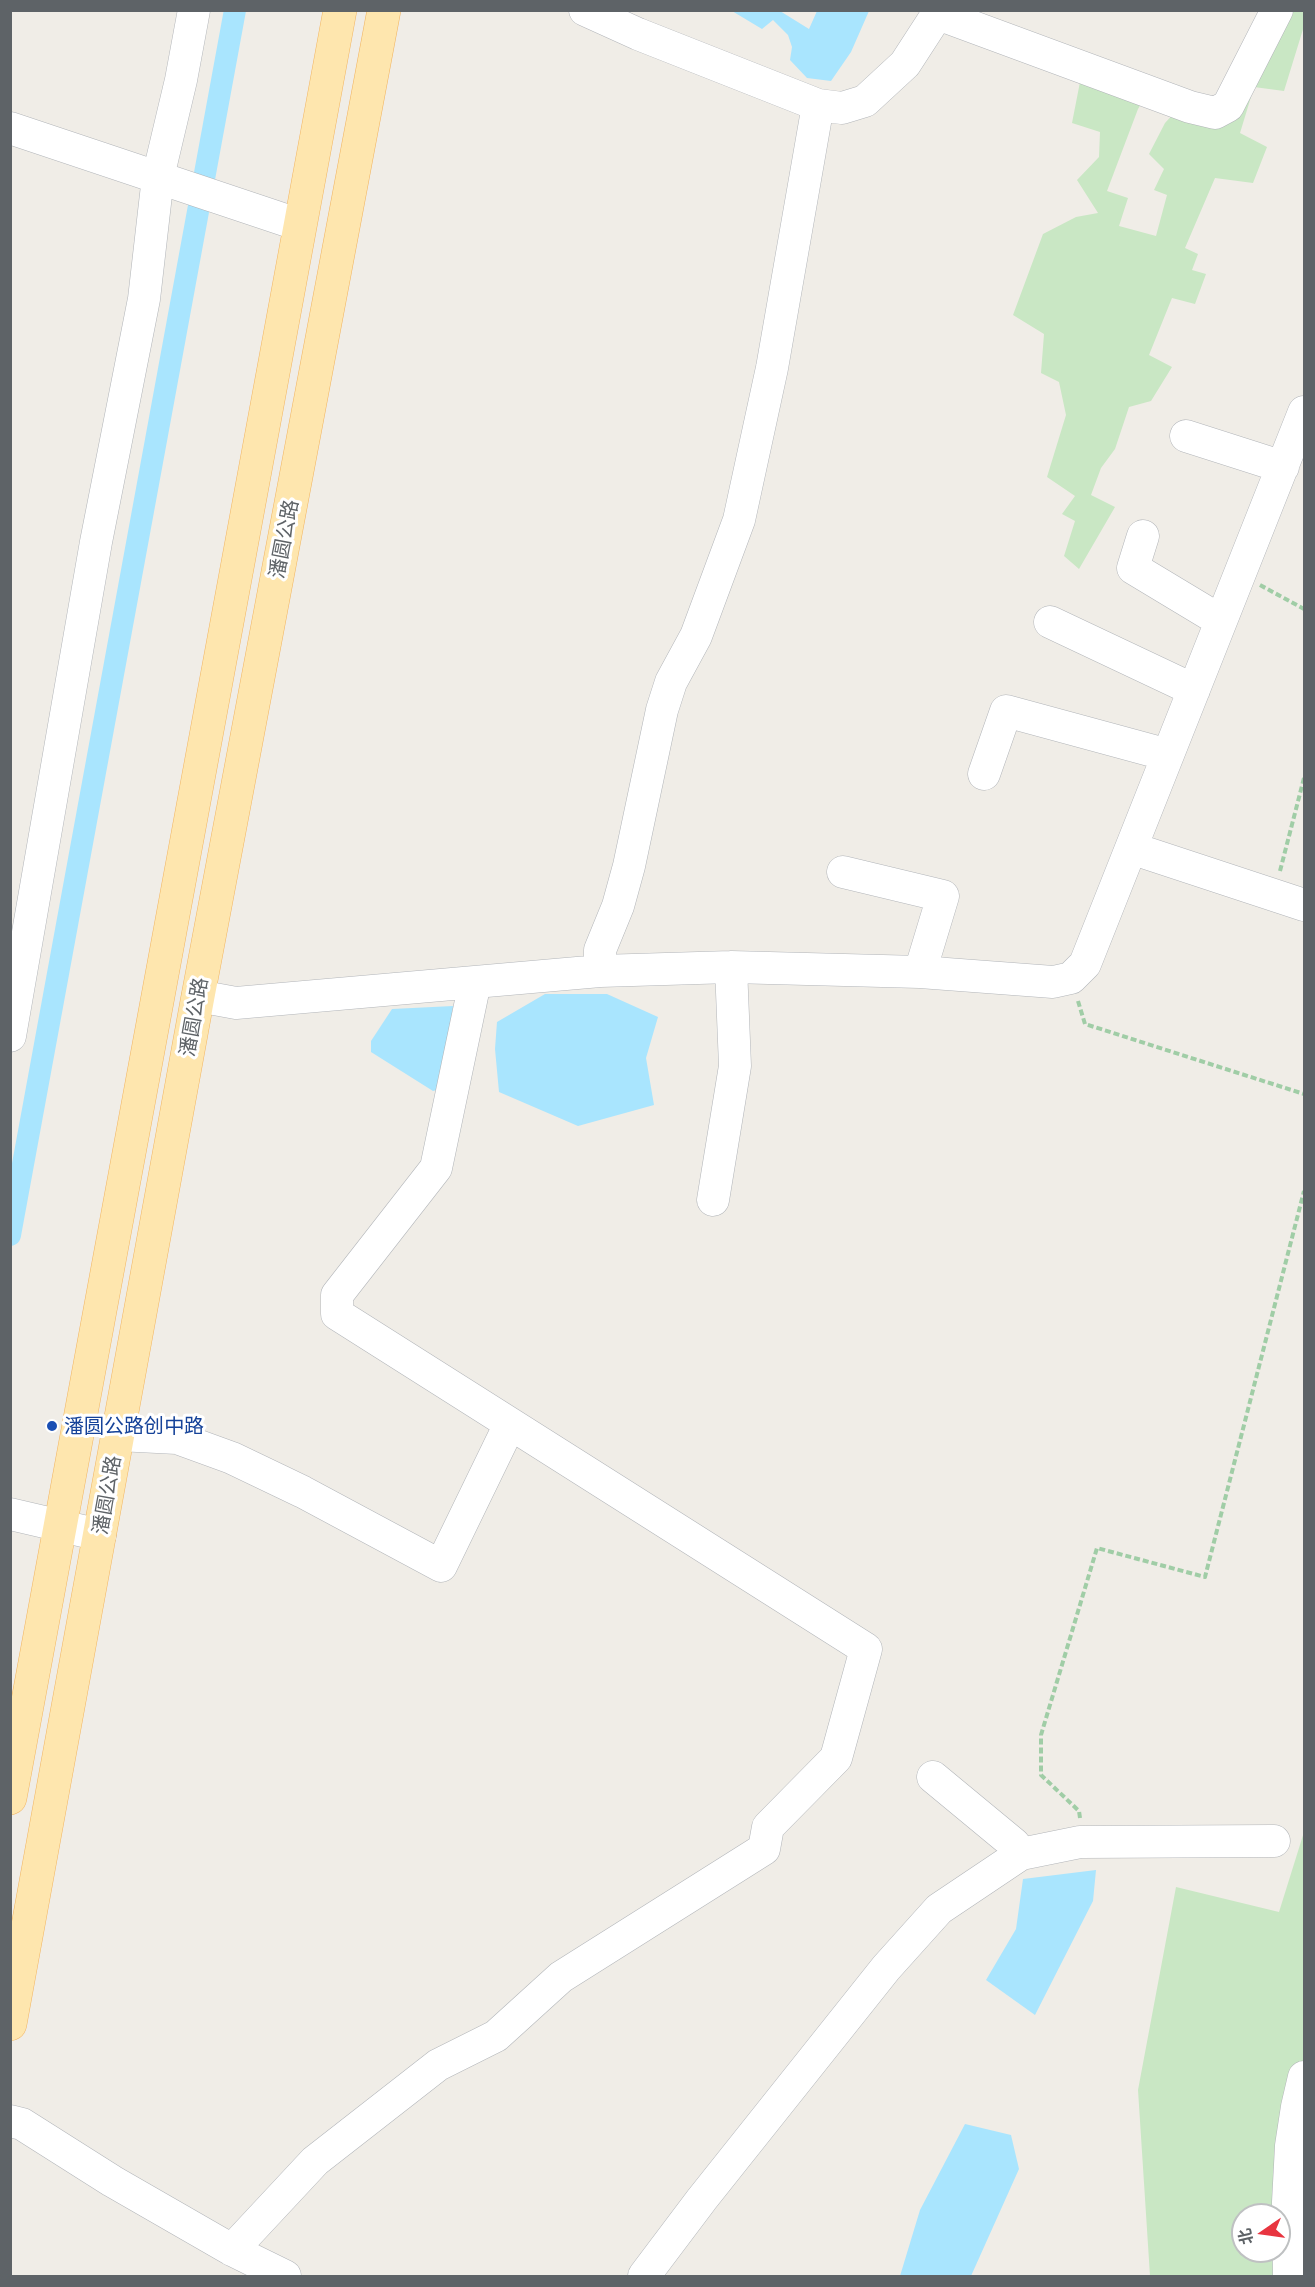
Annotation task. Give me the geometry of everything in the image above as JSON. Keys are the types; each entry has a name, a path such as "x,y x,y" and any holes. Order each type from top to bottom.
{"main road":[{"name":"潘圆公路","path":"10,1798 340,10"},
{"name":"潘圆公路","path":"10,2024 198,996 384,10"}],"street":[{"path":"10,1036 96,542 144,299 163,178 194,10"},
{"path":"585,10 638,34 818,105 842,108 865,101 905,64 939,12 1190,107 1215,113 1228,106 1277,10"},
{"path":"600,971 600,950 618,906 629,866 662,710 671,682 696,636 739,520 772,368 818,105"},
{"path":"10,128 300,225"},
{"path":"198,996 236,1003 600,971 731,967 920,972 1053,982 1071,978 1085,964 1305,412"},
{"path":"1186,436 1282,467"},
{"path":"1143,536 1132,568 1221,621"},
{"path":"1050,622 1194,690"},
{"path":"984,774 1006,711 1168,756"},
{"path":"1131,848 1305,905"},
{"path":"843,872 943,896 920,972"},
{"path":"713,1200 735,1066 731,967"},
{"path":"232,2250 315,2161 438,2065 496,2036 561,1977 764,1849 768,1827 836,1758 866,1649 337,1314 336,1295 436,1168 475,982"},
{"path":"118,1435 177,1438 232,1458 303,1492 441,1566 510,1424"},
{"path":"10,1514 100,1535"},
{"path":"933,1778 1014,1844 1021,1854"},
{"path":"645,2277 702,2199 857,2005 939,1908 1021,1854 1080,1842 1274,1841"},
{"path":"1289,2277 1288,2202 1291,2146 1297,2107 1305,2077"},
{"path":"10,2121 22,2124 112,2181 232,2250 285,2277"}],"path":[{"path":"1240,574 1305,609"},
{"path":"1274,895 1305,778"},
{"path":"1071,978 1085,1024 1305,1094"},
{"path":"1080,1842 1082,1824 1079,1811 1041,1775 1041,1735 1097,1548 1205,1577 1305,1191"}],"green space":[{"path":"1290,11 1304,11 1304,26 1284,91 1254,87 1240,133 1267,147 1253,183 1215,178 1185,248 1198,254 1192,270 1206,274 1195,304 1172,298 1149,355 1172,367 1151,401 1129,407 1115,449 1101,468 1091,495 1115,507 1079,569 1064,556 1075,521 1062,514 1075,496 1047,477 1066,415 1059,382 1041,373 1044,334 1013,315 1043,234 1076,217 1098,213 1077,180 1099,157 1100,132 1072,123 1080,82 1144,99 1138,109 1107,191 1128,198 1119,226 1156,236 1167,195 1154,190 1164,169 1149,154 1165,123 1187,99 1223,105"},
{"path":"1304,1832 1304,2276 1150,2276 1138,2090 1176,1887 1279,1912"}],"water":[{"path":"732,11 780,11 809,29 817,11 869,11 851,52 831,81 807,78 790,60 792,47 788,35 773,20 762,29"},
{"path":"545,994 607,994 658,1017 646,1058 654,1105 578,1126 499,1092 495,1049 497,1022"},
{"path":"453,1006 444,1088 433,1091 371,1052 371,1041 392,1009"},
{"path":"1096,1870 1093,1901 1035,2015 986,1980 1016,1929 1023,1879"},
{"path":"965,2124 1011,2135 1019,2169 971,2276 900,2276 920,2210"}],"waterway":[{"path":"10,1235 235,10"}],"place":[{"name":"潘圆公路创中路","path":"52,1426"}]}
